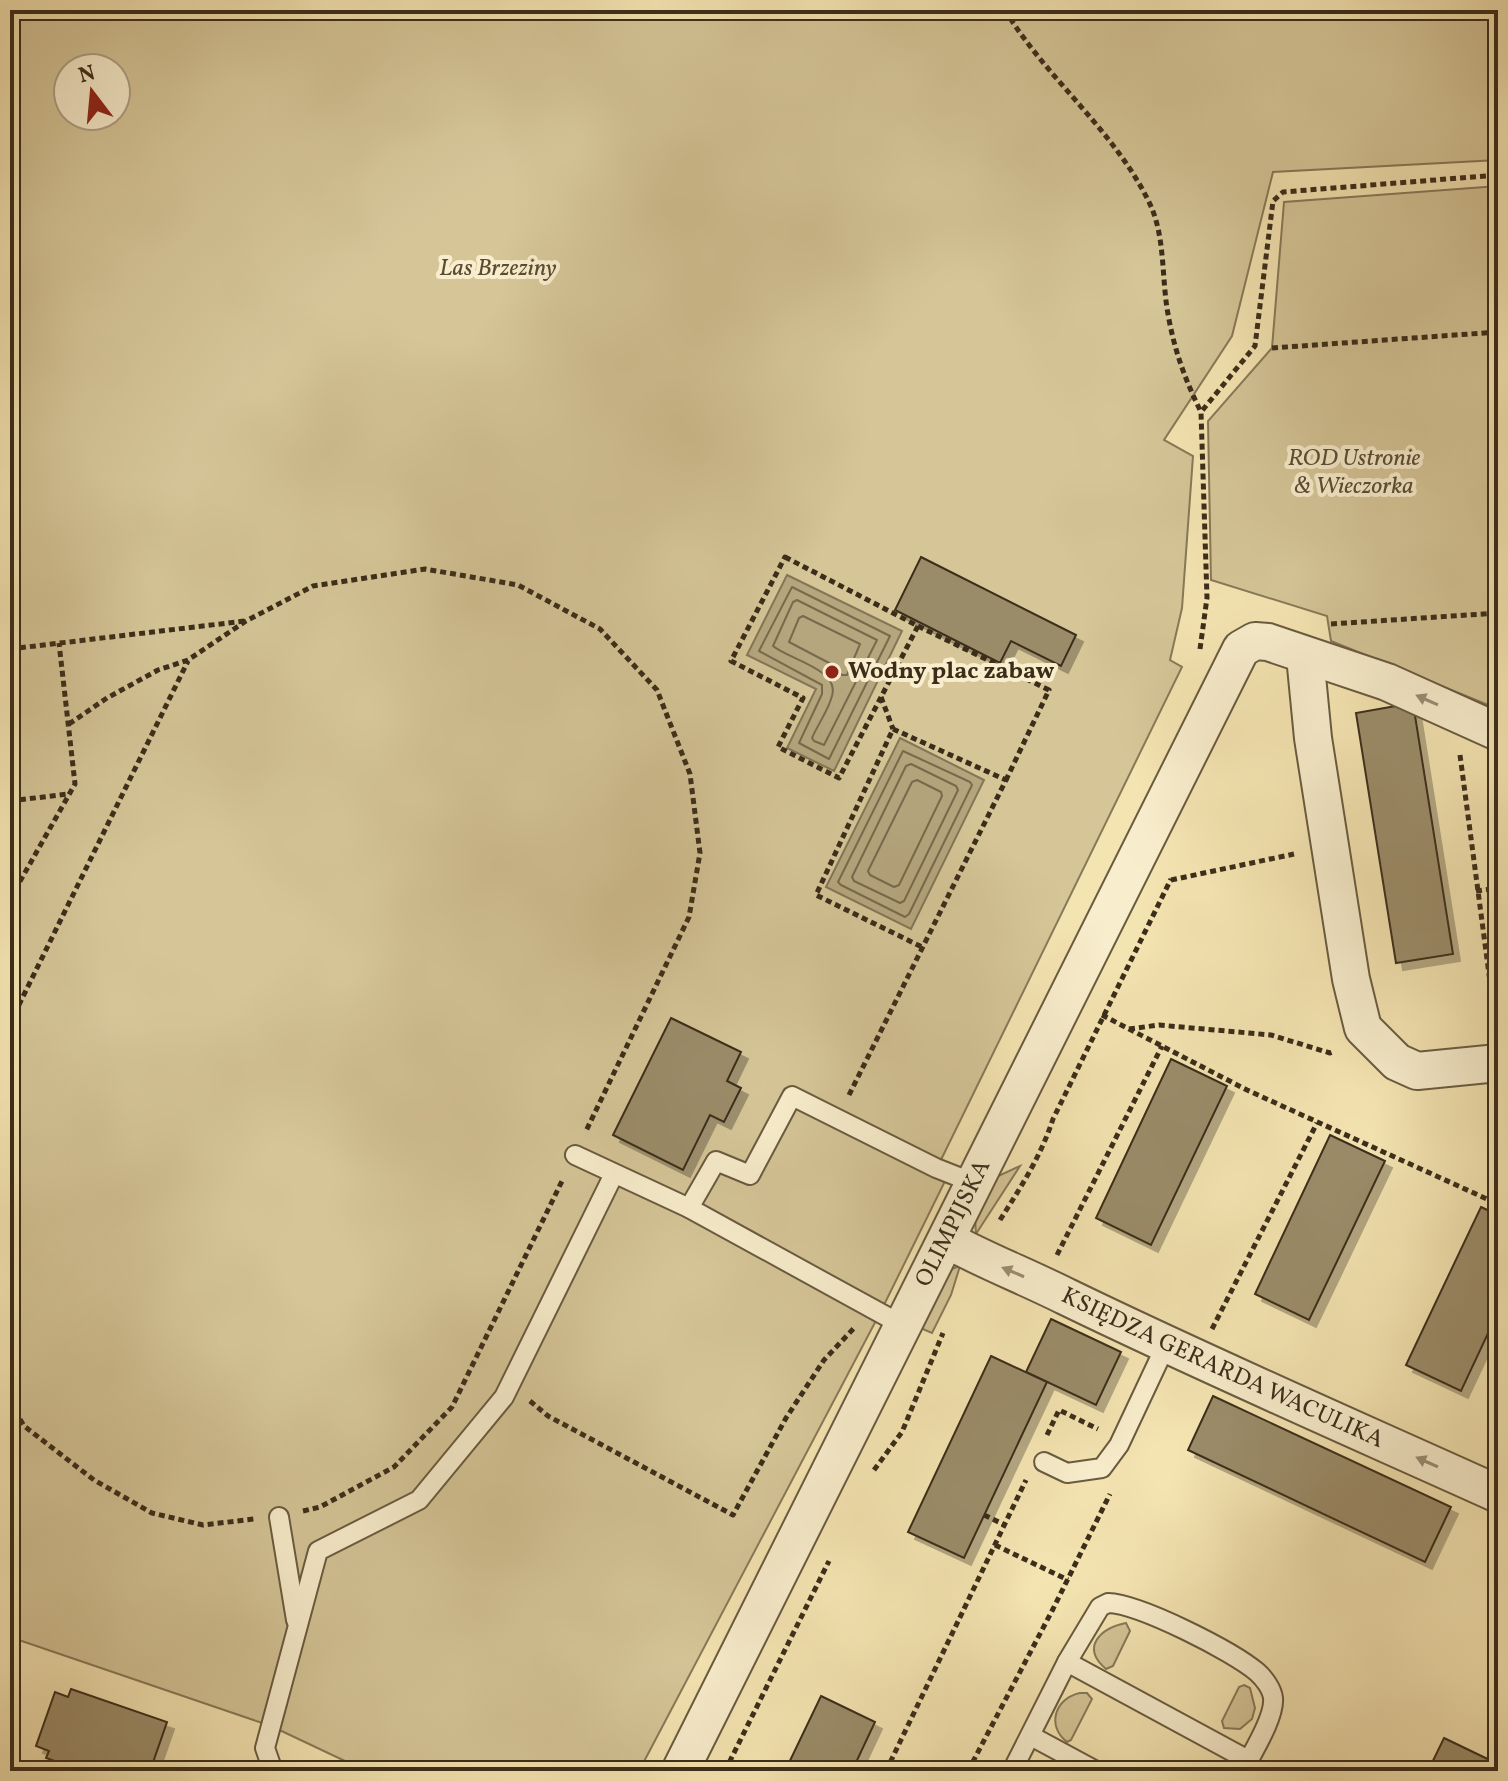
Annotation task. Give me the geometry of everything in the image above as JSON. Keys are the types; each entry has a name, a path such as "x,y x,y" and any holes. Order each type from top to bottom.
{"street":[{"name":"OLIMPIJSKA","path":"680,1771 1241,649 1255,641 1268,642 1305,656"},
{"path":"1497,1046 1417,1071 1397,1062 1363,1028 1351,979 1313,738 1305,656 1387,682 1498,732"},
{"name":"KSIĘDZA GERARDA WACULIKA","path":"947,1240 981,1259 1042,1284 1182,1352 1498,1494"}],"lane":[{"path":"689,1208 716,1161 750,1175 792,1096 936,1168 974,1183"},
{"path":"575,1155 689,1208 904,1326"},
{"path":"273,1771 265,1748 318,1551 419,1500 504,1397 614,1174"},
{"path":"1037,1467 1067,1473 1102,1468 1182,1352"},
{"path":"279,1517 297,1627"},
{"path":"1012,1771 1067,1662 1100,1607 1108,1603 1151,1615 1239,1659 1259,1674 1273,1695 1273,1710 1245,1766 1067,1662"},
{"path":"1031,1736 1096,1771"}],"path":[{"path":"1005,10 1022,39 1057,83 1108,138 1149,202 1163,254 1167,312 1184,378 1201,412 1207,598"},
{"path":"1201,412 1255,346 1271,207 1277,196 1290,192 1498,175"},
{"path":"1272,348 1498,332"},
{"path":"838,1117 1049,690 785,557 731,661 803,698 778,747 839,778 918,626"},
{"path":"10,1402 24,1426 94,1480 152,1513 203,1525 279,1517 320,1507 394,1467 452,1407 689,917 700,853 690,774 657,690 600,629 518,585 425,569 313,586 246,621 188,660 158,670 107,698 69,724"},
{"path":"1330,624 1498,613"},
{"path":"10,649 246,621"},
{"path":"10,899 75,784 59,643"},
{"path":"10,1023 188,660"},
{"path":"881,696 893,729 816,895 922,947"},
{"path":"1455,712 1497,1046"},
{"path":"893,729 1006,780"},
{"path":"10,801 69,794"},
{"path":"1170,880 1331,846"},
{"path":"993,1233 1046,1140 1102,1015 1176,867"},
{"path":"10,878 22,877"},
{"path":"1476,891 1498,888"},
{"path":"1102,1015 1317,1123 1498,1204"},
{"path":"1128,1029 1159,1025 1271,1035 1330,1053 1375,1041"},
{"path":"1042,1284 1162,1046"},
{"path":"1182,1352 1317,1123"},
{"path":"510,1383 548,1416 733,1515 786,1418 824,1360 855,1328 869,1306"},
{"path":"872,1473 902,1432 944,1332"},
{"path":"1046,1438 1059,1410 1121,1440"},
{"path":"886,1771 995,1545 1037,1467"},
{"path":"968,1771 1117,1480"},
{"path":"984,1515 1005,1525"},
{"path":"995,1545 1068,1580"},
{"path":"725,1771 831,1558"},
{"path":"854,1765 866,1771"}],"green space":[{"name":"Las Brzeziny","path":"10,10 1498,10 1498,160 1273,172 1232,336 1164,440 1193,456 1182,608 1170,660 1182,667 937,1168 949,1173 880,1313 639,1771 366,1771 271,1726 10,1637"},
{"name":"ROD Ustronie & Wieczorka","path":"1498,186 1498,709 1331,641 1327,616 1211,580 1208,421 1272,348 1284,202"},
{"path":"1020,1166 976,1234 975,1219 994,1178"},
{"path":"960,1266 951,1295 932,1333 918,1327 949,1270"},
{"path":"1126,1623 1130,1631 1113,1666 1106,1669 1098,1661 1094,1646 1102,1634"},
{"path":"1244,1685 1250,1688 1255,1708 1252,1719 1240,1729 1224,1728 1222,1721 1239,1687"},
{"path":"1087,1693 1092,1699 1071,1740 1067,1742 1057,1728 1056,1713 1064,1701"}],"water":[{"name":"Wodny plac zabaw","path":"787,575 902,631 834,771 787,748 816,689 747,655"},
{"path":"900,738 984,780 911,929 826,887"}],"building":[{"path":"921,557 1076,635 1061,666 1011,641 1000,663 895,610"},
{"path":"1413,703 1453,954 1396,963 1356,713"},
{"path":"671,1018 741,1052 727,1081 741,1088 724,1122 710,1115 683,1170 613,1135"},
{"path":"1171,1059 1227,1086 1151,1245 1096,1218"},
{"path":"1330,1135 1385,1161 1309,1320 1255,1294"},
{"path":"1481,1207 1498,1215 1498,1312 1461,1391 1406,1365"},
{"path":"1051,1319 1121,1352 1096,1405 1026,1372"},
{"path":"991,1356 1047,1382 964,1558 908,1532"},
{"path":"1213,1396 1451,1507 1425,1562 1188,1450"},
{"path":"71,1689 167,1722 150,1771 67,1771 69,1766 46,1758 49,1751 36,1746 55,1692 68,1697"},
{"path":"821,1696 875,1722 852,1771 785,1771"},
{"path":"1444,1738 1498,1764 1498,1771 1428,1771"}],"place":[{"name":"Wodny plac zabaw","path":"832,672"}]}
